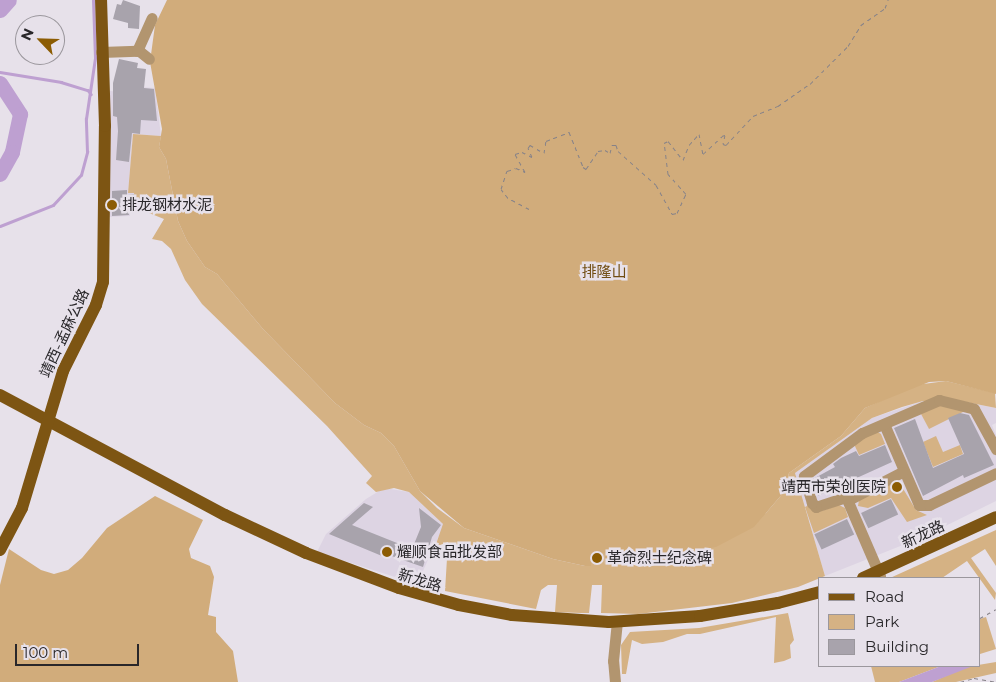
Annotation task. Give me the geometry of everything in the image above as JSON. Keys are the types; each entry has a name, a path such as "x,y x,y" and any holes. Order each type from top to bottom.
{"main road":[{"name":"靖西-孟麻公路","path":"0,550 22,508 46,419 62,371 96,305 103,282 105,112 101,52 101,0"},
{"name":"新龙路","path":"0,395 200,506 340,570 458,608 520,619 617,623 682,622 778,608 818,598"},
{"name":"新龙路","path":"878,575 996,517"},
{"name":"新龙路","path":"878,575 996,522"},
{"name":"新龙路","path":"617,623 700,616 778,603 818,593"}],"street":[{"path":"138,50 142,35 152,18"},
{"path":"101,52 124,54 138,50"},
{"path":"138,50 149,59"},
{"path":"878,575 848,500 843,496 816,507 812,503 804,476 848,442 931,402 968,406 979,413 996,449"},
{"path":"884,424 902,472 916,502 924,506 996,473"},
{"path":"848,500 902,472"},
{"path":"615,682 612,661 617,623"}],"path":[{"path":"529,209 508,198 501,189 507,172 516,168 525,172 515,154 522,152 532,157 528,148 530,145 544,153 546,140 569,132 583,168 586,169 598,151 605,150 610,153 612,145 616,145 618,151 656,185 672,214 677,213 686,194 668,174 664,143 668,141 683,160 689,145 699,134 703,154 725,135 724,144 726,145 753,116 778,106 820,74 848,46 860,25 885,8 888,0"},
{"path":"981,617 996,609"},
{"path":"960,682 974,678 996,682"}],"shaded area":[{"path":"139,87 155,88 161,136 133,134 128,193 134,193 135,205 130,205 130,216 107,217 110,91 137,93"},
{"name":"靖西市荣创医院","path":"923,401 961,401 996,408 996,423 992,425 996,435 996,501 923,537 825,576 795,473 872,418"},
{"path":"384,488 409,492 444,525 417,584 317,552 326,534 366,499"},
{"path":"938,667 970,667 932,682 899,682"}],"green space":[{"name":"排隆山","path":"167,0 996,0 996,394 946,381 929,382 865,408 841,436 789,473 784,492 754,527 716,547 605,565 604,553 592,554 591,566 585,566 553,559 464,528 420,491 394,446 381,433 364,425 335,403 263,329 217,274 205,267 187,241 178,221 166,159 159,147 162,129 150,62 155,25"},
{"path":"133,134 161,136 159,147 166,159 178,221 187,241 205,267 217,274 263,329 335,403 364,425 381,433 394,446 420,491 437,508 464,528 553,559 585,566 592,554 604,552 605,565 697,550 766,513 784,492 789,473 841,436 865,408 916,385 946,381 995,393 996,408 961,401 923,401 902,407 872,418 795,473 825,576 818,577 818,579 798,587 732,603 638,614 601,613 602,585 592,585 589,613 555,612 557,585 548,585 541,590 536,609 445,591 448,542 435,547 443,524 409,492 394,488 376,492 366,483 372,476 327,426 202,304 185,280 171,249 162,241 152,239 164,219 149,213 143,204 135,204 134,193 128,193"},
{"path":"934,404 969,409 929,429 920,412"},
{"path":"876,431 881,434 885,444 859,455 854,444"},
{"path":"936,436 943,452 960,445 963,454 933,467 923,442"},
{"path":"893,483 902,487 916,510 927,515 907,522 891,498 868,508 858,506 859,500"},
{"path":"155,496 203,520 189,549 191,558 210,566 214,577 208,615 216,617 216,632 233,651 238,682 0,682 0,585 9,549 41,570 54,574 68,570 82,558 107,528"},
{"path":"809,505 818,512 839,505 845,508 848,517 814,533 805,507"},
{"path":"996,530 996,566 985,549 971,558 996,593 995,600 981,580 981,577 978,577 967,561 943,577 892,577"},
{"path":"788,613 794,640 790,645 791,658 784,661 774,663 776,617 700,634 687,634 663,642 642,644 632,640 626,674 622,674 621,645 630,632 699,628"},
{"path":"986,617 996,649 981,654 981,619"},
{"path":"996,662 996,673 956,682 932,682 966,667 981,667 981,664"},
{"path":"871,667 938,667 899,682 875,682"}],"building":[{"path":"123,0 140,6 139,29 128,28 128,23 113,19 117,4 121,5"},
{"path":"119,59 138,63 137,68 146,69 144,88 154,89 157,121 141,120 140,134 132,133 129,162 116,160 118,131 117,117 113,116 113,83"},
{"path":"127,190 127,195 134,194 135,204 128,204 129,215 112,216 112,191"},
{"path":"960,413 969,415 994,465 964,478 963,475 923,496 894,428 915,419 933,468 964,454 948,418"},
{"path":"885,445 892,462 839,486 837,481 824,486 826,492 818,496 813,479 835,467 833,464 841,458 856,451 859,456"},
{"path":"891,499 898,514 868,528 861,513"},
{"path":"364,503 373,507 352,525 412,549 421,527 419,508 441,525 432,537 423,567 383,553 382,556 329,534"},
{"path":"847,519 854,534 822,550 814,534"}],"waterway":[{"path":"0,10 9,0"},
{"path":"0,226 53,205 81,175 87,152 86,119 95,58 93,0"},
{"path":"0,72 61,82 88,90 91,94"},
{"path":"0,83 20,114 12,152 0,174"}],"place":[{"name":"排龙钢材水泥","path":"112,205"},
{"name":"靖西市荣创医院","path":"897,487"},
{"name":"耀顺食品批发部","path":"387,552"},
{"name":"革命烈士纪念碑","path":"597,558"}]}
